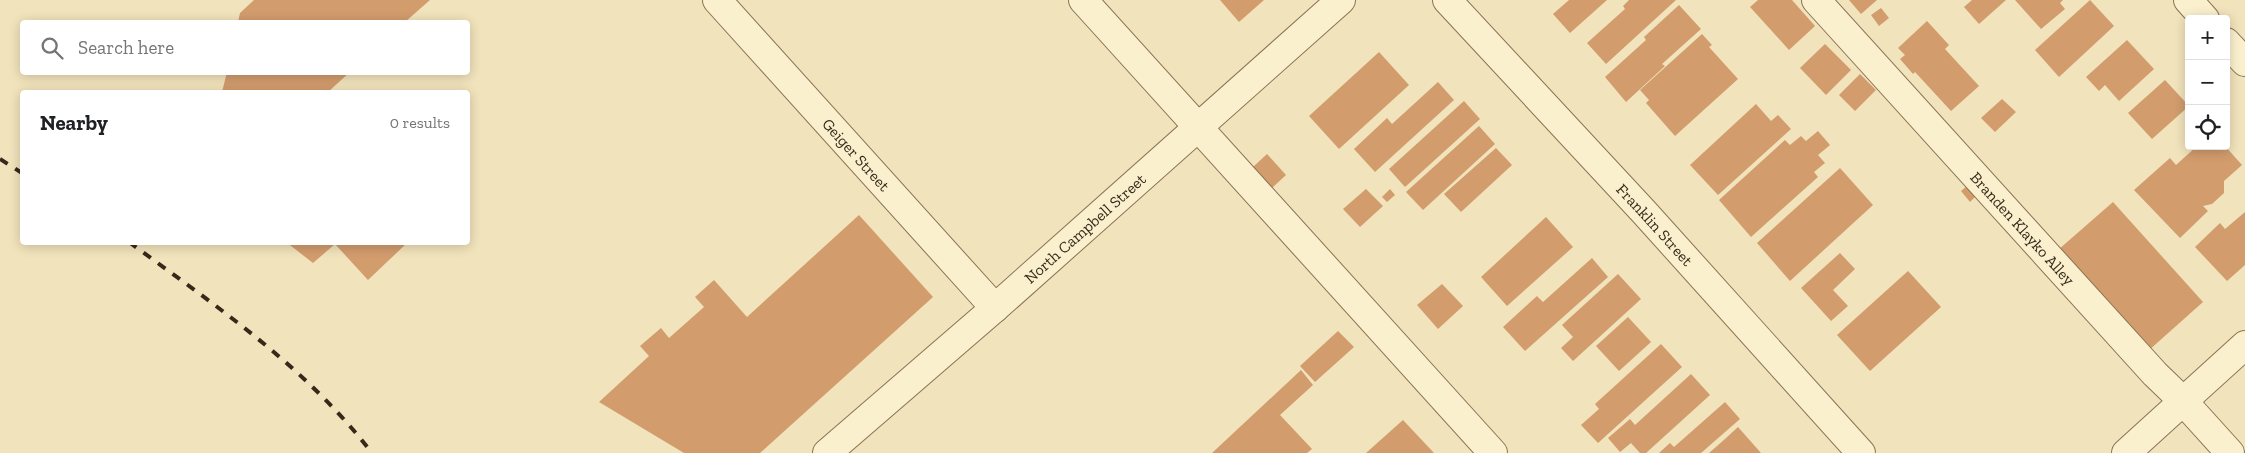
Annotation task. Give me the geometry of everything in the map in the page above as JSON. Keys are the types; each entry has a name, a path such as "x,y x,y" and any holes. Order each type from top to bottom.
{"street":[{"name":"Geiger Street","path":"717,0 995,308"},
{"path":"1083,0 1493,453"},
{"name":"North Campbell Street","path":"827,453 995,308 1198,125 1341,0"},
{"name":"Franklin Street","path":"1447,0 1644,212 1861,453"},
{"name":"Branden Klayko Alley","path":"1816,0 2154,374 2183,401 2230,453"},
{"path":"2188,0 2201,15"},
{"path":"2230,46 2245,62"},
{"path":"2126,453 2245,346"}],"building":[{"path":"254,0 430,0 407,20 238,20 240,13"},
{"path":"1220,0 1264,0 1239,22"},
{"path":"1569,0 1607,0 1570,33 1553,14"},
{"path":"1629,0 1676,0 1606,64 1587,43 1625,9 1623,6"},
{"path":"1758,0 1792,0 1815,26 1789,50 1750,7"},
{"path":"1849,0 1877,0 1861,14"},
{"path":"1972,0 2006,0 1979,24 1964,7"},
{"path":"2015,0 2063,0 2060,3 2065,9 2041,29"},
{"path":"2090,0 2114,26 2059,77 2035,50"},
{"path":"1679,5 1701,29 1662,64 1665,66 1626,102 1605,77 1646,40 1644,37"},
{"path":"1881,8 1889,18 1879,26 1871,15"},
{"path":"1927,21 1949,45 1945,49 1979,86 1951,111 1915,72 1913,74 1900,59 1905,55 1898,48"},
{"path":"1702,34 1712,45 1709,47 1738,79 1675,136 1646,103 1649,100 1640,90"},
{"path":"2127,40 2154,69 2119,101 2105,85 2099,91 2086,77"},
{"path":"1825,44 1851,70 1826,95 1800,68"},
{"path":"1379,52 1409,85 1339,149 1309,116"},
{"path":"1860,74 1876,90 1855,111 1839,95"},
{"path":"226,75 347,75 330,90 222,90"},
{"path":"2165,80 2185,102 2185,110 2152,139 2128,113"},
{"path":"1438,82 1454,100 1375,172 1354,149 1387,118 1392,124"},
{"path":"2002,99 2016,112 1995,132 1981,118"},
{"path":"1464,101 1480,119 1405,187 1389,169"},
{"path":"1756,104 1771,121 1778,115 1791,129 1718,195 1690,165"},
{"path":"1479,126 1495,144 1423,210 1406,192"},
{"path":"1818,131 1830,145 1818,155 1825,163 1814,172 1818,177 1751,237 1719,200 1785,140 1790,145 1801,136 1806,141"},
{"path":"1496,148 1512,165 1461,212 1444,194"},
{"path":"2193,150 2229,150 2242,165 2224,181 2224,193 2212,204 2203,206 2208,211 2180,238 2134,190 2170,158 2176,165"},
{"path":"1267,154 1286,175 1272,188 1253,167"},
{"path":"1840,168 1873,205 1790,281 1757,243"},
{"path":"1968,185 1977,195 1970,202 1961,191"},
{"path":"1366,189 1383,206 1360,227 1343,209"},
{"path":"1390,189 1395,195 1387,202 1382,197"},
{"path":"2113,202 2203,302 2148,351 2058,250"},
{"path":"2245,212 2245,265 2227,281 2195,247 2220,223 2225,229"},
{"path":"859,215 933,297 760,453 684,453 599,402 649,356 640,346 661,328 669,338 704,307 695,297 714,280 747,317"},
{"path":"1546,217 1573,247 1507,306 1481,277"},
{"path":"290,245 334,245 313,263"},
{"path":"336,245 405,245 368,280"},
{"path":"1840,253 1855,269 1833,290 1848,306 1831,321 1801,288"},
{"path":"1592,258 1608,277 1525,351 1503,327 1537,296 1543,302"},
{"path":"1908,271 1941,307 1870,371 1837,335"},
{"path":"1618,274 1641,299 1573,361 1561,348 1573,337 1562,325"},
{"path":"1442,284 1463,306 1438,329 1417,305"},
{"path":"1628,317 1651,342 1619,371 1596,346"},
{"path":"1338,331 1354,347 1315,382 1300,366"},
{"path":"1661,344 1682,367 1598,443 1581,425 1599,409 1595,404"},
{"path":"1301,370 1313,385 1280,415 1312,449 1307,453 1212,453"},
{"path":"1691,374 1710,395 1646,453 1640,453 1631,443 1620,452 1608,438 1630,419 1635,425"},
{"path":"1725,402 1740,419 1701,453 1659,453 1670,443 1674,447"},
{"path":"1403,420 1434,453 1366,453"},
{"path":"1738,427 1761,453 1709,453 1725,439"}],"railway":[{"path":"0,159 20,172"},
{"path":"133,245 227,314 289,365 346,422 372,453"}]}
